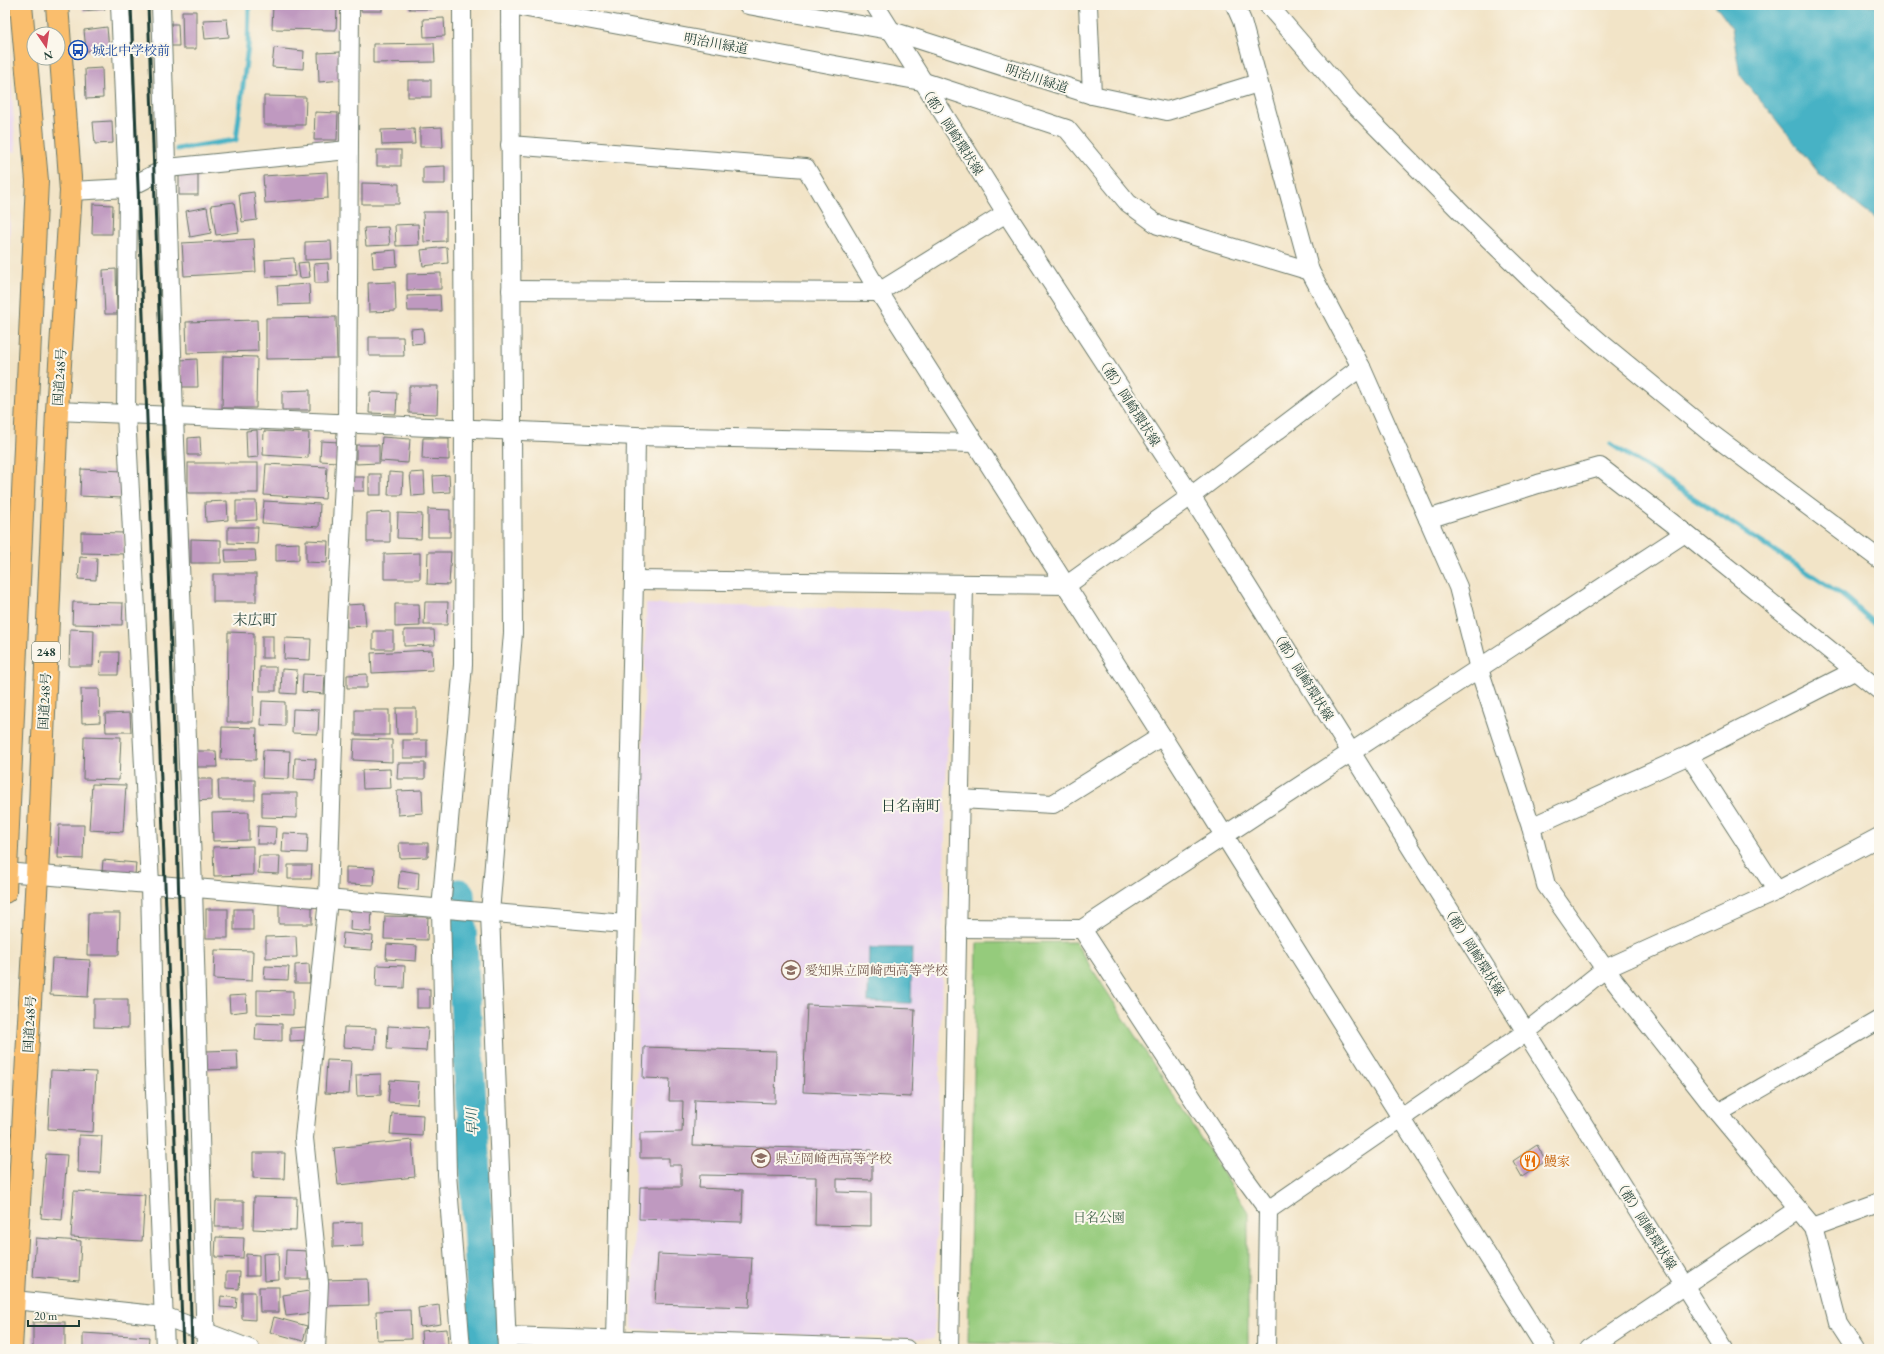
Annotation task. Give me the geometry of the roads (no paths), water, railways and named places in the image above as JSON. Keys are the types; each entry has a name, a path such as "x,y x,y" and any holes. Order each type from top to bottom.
{"highway":[{"name":"248","path":"5,879 9,687 37,181 21,5"},
{"name":"国道248号","path":"11,1349 9,1299 36,875 57,411 71,191 57,5"}],"street":[{"path":"120,5 128,188 126,414 150,884 154,1066 165,1349"},
{"path":"161,5 168,168 174,416 193,888 206,1341"},
{"path":"316,1349 319,1284 304,1138 328,899 337,620 347,423 350,5"},
{"path":"461,1349 447,1174 441,909 463,665 464,428 462,5"},
{"path":"511,5 510,146 513,633 490,913 507,1343 616,1340 776,1347 906,1349"},
{"name":"明治川緑道","path":"511,5 538,7 921,81 1068,129 1128,203 1158,225 1310,271"},
{"name":"明治川緑道","path":"748,5 889,30 1092,95 1167,111 1258,84"},
{"name":"（都）岡崎環状線","path":"875,5 921,81 1191,496 1724,1349"},
{"path":"1088,5 1092,95"},
{"path":"1235,5 1242,21 1310,271 1361,367 1458,587 1479,668 1531,827 1546,885 1605,969 1718,1113 1813,1226 1838,1323 1855,1349"},
{"path":"1268,5 1350,100 1465,216 1553,300 1601,343 1714,435 1879,559"},
{"path":"510,146 806,168 879,292 1225,835 1546,1349"},
{"path":"71,191 128,188 168,168 348,150"},
{"path":"511,290 879,292 1006,213"},
{"path":"634,580 1066,585 1191,496 1361,367"},
{"path":"57,411 636,436 975,443"},
{"path":"616,1340 636,436"},
{"path":"1428,519 1538,484 1600,467 1686,533 1879,690"},
{"path":"957,928 1082,928 1686,533"},
{"path":"949,1349 964,584"},
{"path":"1531,827 1689,755 1856,670"},
{"path":"960,799 1053,804 1162,736"},
{"path":"1689,755 1777,891"},
{"path":"1268,1210 1526,1032 1605,969 1777,891 1879,837"},
{"path":"5,879 36,875 625,924"},
{"path":"1082,928 1244,1177 1268,1210 1266,1349"},
{"path":"1718,1113 1879,1020"},
{"path":"1813,1226 1879,1203"},
{"path":"1589,1349 1798,1209"},
{"path":"9,1299 164,1316 206,1341 250,1349"}],"water":[{"path":"1715,5 1879,5 1879,222 1822,177 1740,75 1732,28"},
{"path":"869,948 912,948 911,1003 868,1002"}],"waterway":[{"path":"177,149 236,140 248,46 249,5"},
{"path":"1611,444 1842,595 1879,627"},
{"name":"早川","path":"459,894 485,1349"}],"railway":[{"path":"131,5 183,1349"},
{"path":"148,5 174,733 192,1349"}],"place":[{"name":"城北中学校前","path":"78,50"},
{"name":"愛知県立岡崎西高等学校","path":"791,970"},
{"name":"県立岡崎西高等学校","path":"761,1158"},
{"name":"鰻家","path":"1530,1161"}],"district":[{"name":"末広町","path":"255,620"},
{"name":"日名南町","path":"911,806"}],"park label":[{"name":"日名公園","path":"1099,1217"}]}
